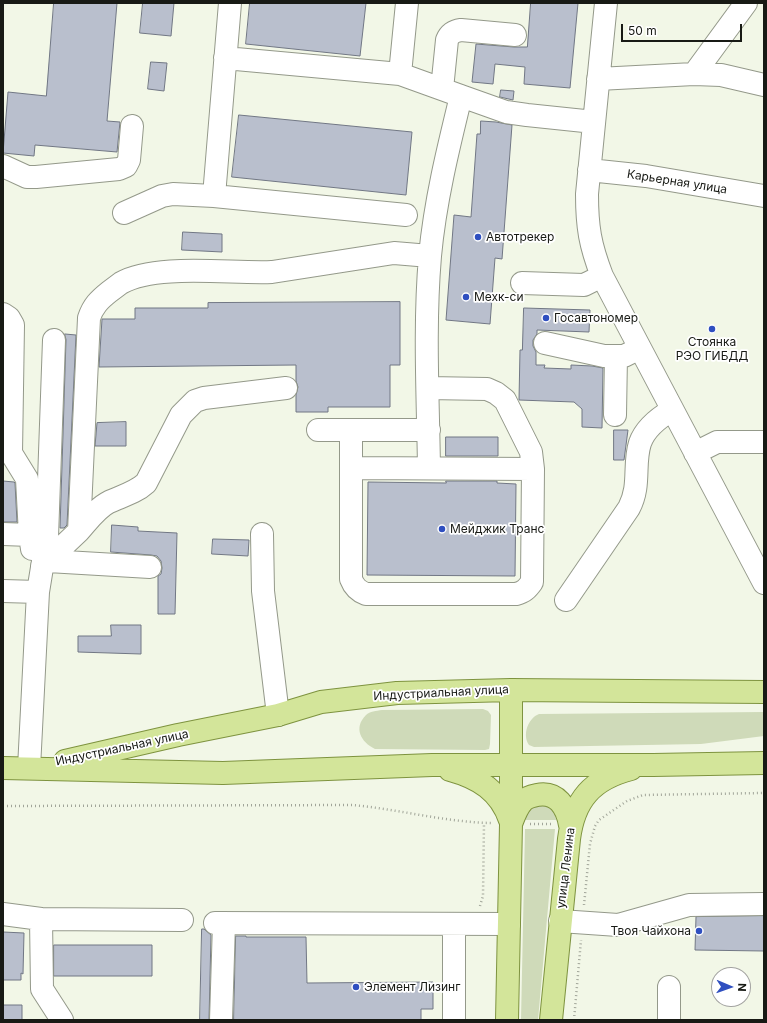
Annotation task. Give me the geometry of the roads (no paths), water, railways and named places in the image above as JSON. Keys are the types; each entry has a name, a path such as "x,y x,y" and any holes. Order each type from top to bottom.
{"main road":[{"name":"Индустриальная улица","path":"29,768 178,735 278,715 322,702 397,693 511,690 764,692"},
{"path":"507,1020 511,824 511,690"},
{"name":"Индустриальная улица","path":"3,768 223,773 432,765 511,766 764,763"},
{"path":"432,765 461,773 485,785 501,800 511,824"},
{"name":"улица Ленина","path":"551,1020 570,825 581,800 594,786 624,771 654,765"},
{"path":"511,824 517,809 523,801 530,796 540,794 550,795 558,799 569,814 570,825"}],"street":[{"path":"214,196 230,3"},
{"path":"400,74 407,3"},
{"path":"606,3 587,194 590,244 602,276 764,582"},
{"path":"694,74 746,3"},
{"path":"429,468 427,312 430,256 452,92 447,40 455,31 461,30 515,35"},
{"path":"225,58 400,74 506,112 594,122"},
{"path":"598,79 694,74 721,75 764,85"},
{"path":"3,166 23,175 36,177 120,168 126,166 129,160 132,126"},
{"name":"Карьерная улица","path":"589,170 646,176 764,196"},
{"path":"124,213 162,196 173,194 214,196 406,215"},
{"path":"79,530 89,318 92,308 99,300 122,283 134,278 152,274 188,271 254,273 272,272 394,253 430,256"},
{"path":"522,283 584,285 602,276"},
{"path":"3,314 9,318 13,325 7,452 27,479 30,535 38,592"},
{"path":"29,768 38,592 45,563 47,537 54,340"},
{"path":"545,343 596,354 616,356 624,356 640,348"},
{"path":"615,416 616,356"},
{"path":"45,563 108,502 140,489 146,483 181,415 195,401 204,398 286,388"},
{"path":"351,430 351,579 354,586 359,591 366,594 516,594 523,592 532,582 533,469 531,452 505,400 496,393 487,389 428,388"},
{"path":"566,600 629,508 634,498 638,452 644,434 660,418 672,410"},
{"path":"318,430 429,430"},
{"path":"695,453 717,442 764,442"},
{"path":"351,468 533,469"},
{"path":"3,534 30,535"},
{"path":"262,534 263,591 278,715"},
{"path":"45,563 150,567"},
{"path":"3,591 38,592"},
{"path":"737,692 752,688 764,682"},
{"path":"560,921 582,924 618,925 689,905 764,904"},
{"path":"3,914 40,919 182,920"},
{"path":"40,919 42,989 62,1020"},
{"path":"222,1020 220,923 509,924"},
{"path":"454,924 454,1020"},
{"path":"669,987 669,1020"}],"place":[{"name":"Автотрекер","path":"478,237"},
{"name":"Мехк-си","path":"466,297"},
{"name":"Госавтономер","path":"546,318"},
{"name":"Стоянка РЭО ГИБДД","path":"712,329"},
{"name":"Мейджик Транс","path":"442,529"},
{"name":"Твоя Чайхона","path":"699,931"},
{"name":"Элемент Лизинг","path":"356,987"}]}
